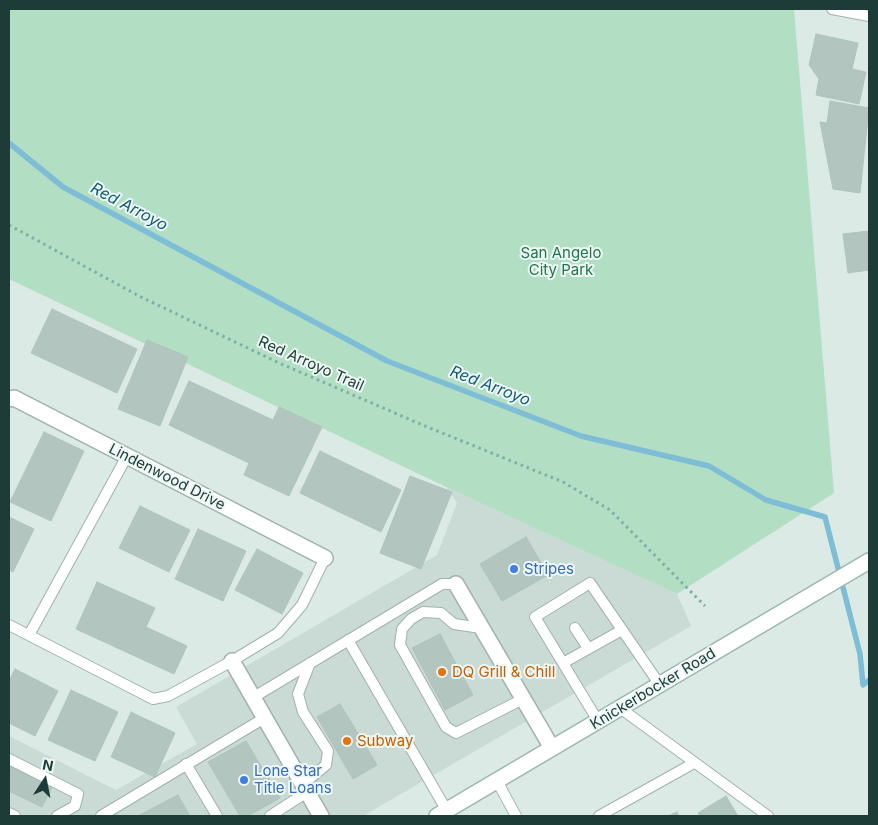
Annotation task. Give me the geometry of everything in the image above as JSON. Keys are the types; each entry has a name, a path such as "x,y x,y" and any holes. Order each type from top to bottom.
{"street":[{"name":"Lindenwood Drive","path":"9,399 14,398 325,558"},
{"name":"Knickerbocker Road","path":"442,814 869,561"},
{"path":"456,584 552,748"},
{"path":"232,661 266,717 321,816"}],"lane":[{"path":"832,9 869,16"},
{"path":"29,635 128,456"},
{"path":"9,625 152,699 168,696 278,633 302,605 325,558"},
{"path":"598,721 535,617 561,606 590,583 660,685"},
{"path":"254,697 442,584 456,584"},
{"path":"482,628 454,624 441,613 423,612 411,619 402,628 400,645 446,727 456,733 524,699"},
{"path":"575,628 588,648"},
{"path":"563,663 622,630"},
{"path":"348,640 442,814"},
{"path":"270,816 305,788 326,765 328,751 303,712 298,694 310,663"},
{"path":"620,708 768,816"},
{"path":"101,816 266,717"},
{"path":"9,759 78,794 76,806 57,816"},
{"path":"599,816 694,763"},
{"path":"186,764 217,816"},
{"path":"496,781 516,816"},
{"path":"9,813 15,816"}],"path":[{"name":"Red Arroyo Trail","path":"9,225 139,296 270,359 424,426 563,482 610,510 705,606"}],"shaded area":[{"path":"446,487 677,594 691,626 363,816 9,816 9,736 116,790 197,744 176,707 437,555 457,503"}],"green space":[{"name":"San Angelo City Park","path":"9,9 794,9 834,493 677,594 446,487 9,279"}],"building":[{"path":"816,34 858,43 852,69 866,72 859,104 816,95 819,79 809,65"},
{"path":"830,101 869,108 860,193 833,189 820,122 827,123"},
{"path":"869,231 869,270 848,273 843,234"},
{"path":"52,309 137,349 117,393 31,353"},
{"path":"147,340 188,357 160,426 118,409"},
{"path":"189,381 273,420 279,407 322,427 289,496 244,475 249,463 169,425"},
{"path":"44,432 84,451 51,521 10,502"},
{"path":"320,451 401,490 381,532 300,493"},
{"path":"410,476 452,492 421,569 380,553"},
{"path":"140,506 190,530 169,572 119,548"},
{"path":"9,517 34,529 13,572 9,570"},
{"path":"198,529 246,551 223,601 175,579"},
{"name":"Stripes","path":"526,537 548,575 502,601 480,564"},
{"path":"257,549 303,573 282,614 235,590"},
{"path":"97,582 155,608 146,627 187,646 174,674 76,629"},
{"name":"DQ Grill & Chill","path":"440,634 473,695 445,710 412,648"},
{"path":"15,669 58,691 35,736 9,723 9,681"},
{"path":"71,690 118,712 95,761 48,740"},
{"name":"Subway","path":"340,704 377,765 353,779 317,717"},
{"path":"131,712 175,733 155,777 111,757"},
{"name":"Lone Star Title Loans","path":"246,741 280,798 248,816 240,816 208,762"},
{"path":"9,763 53,785 42,807 9,791"},
{"path":"178,795 190,816 138,816"},
{"path":"726,796 738,816 700,816 698,813"},
{"path":"677,812 679,816 668,816"}],"waterway":[{"name":"Red Arroyo","path":"9,143 63,187 387,361 581,436 709,466 766,500 825,517 860,654 863,685 869,680"}],"place":[{"name":"Stripes","path":"514,569"},
{"name":"DQ Grill & Chill","path":"442,672"},
{"name":"Subway","path":"347,741"},
{"name":"Lone Star Title Loans","path":"244,780"}]}
